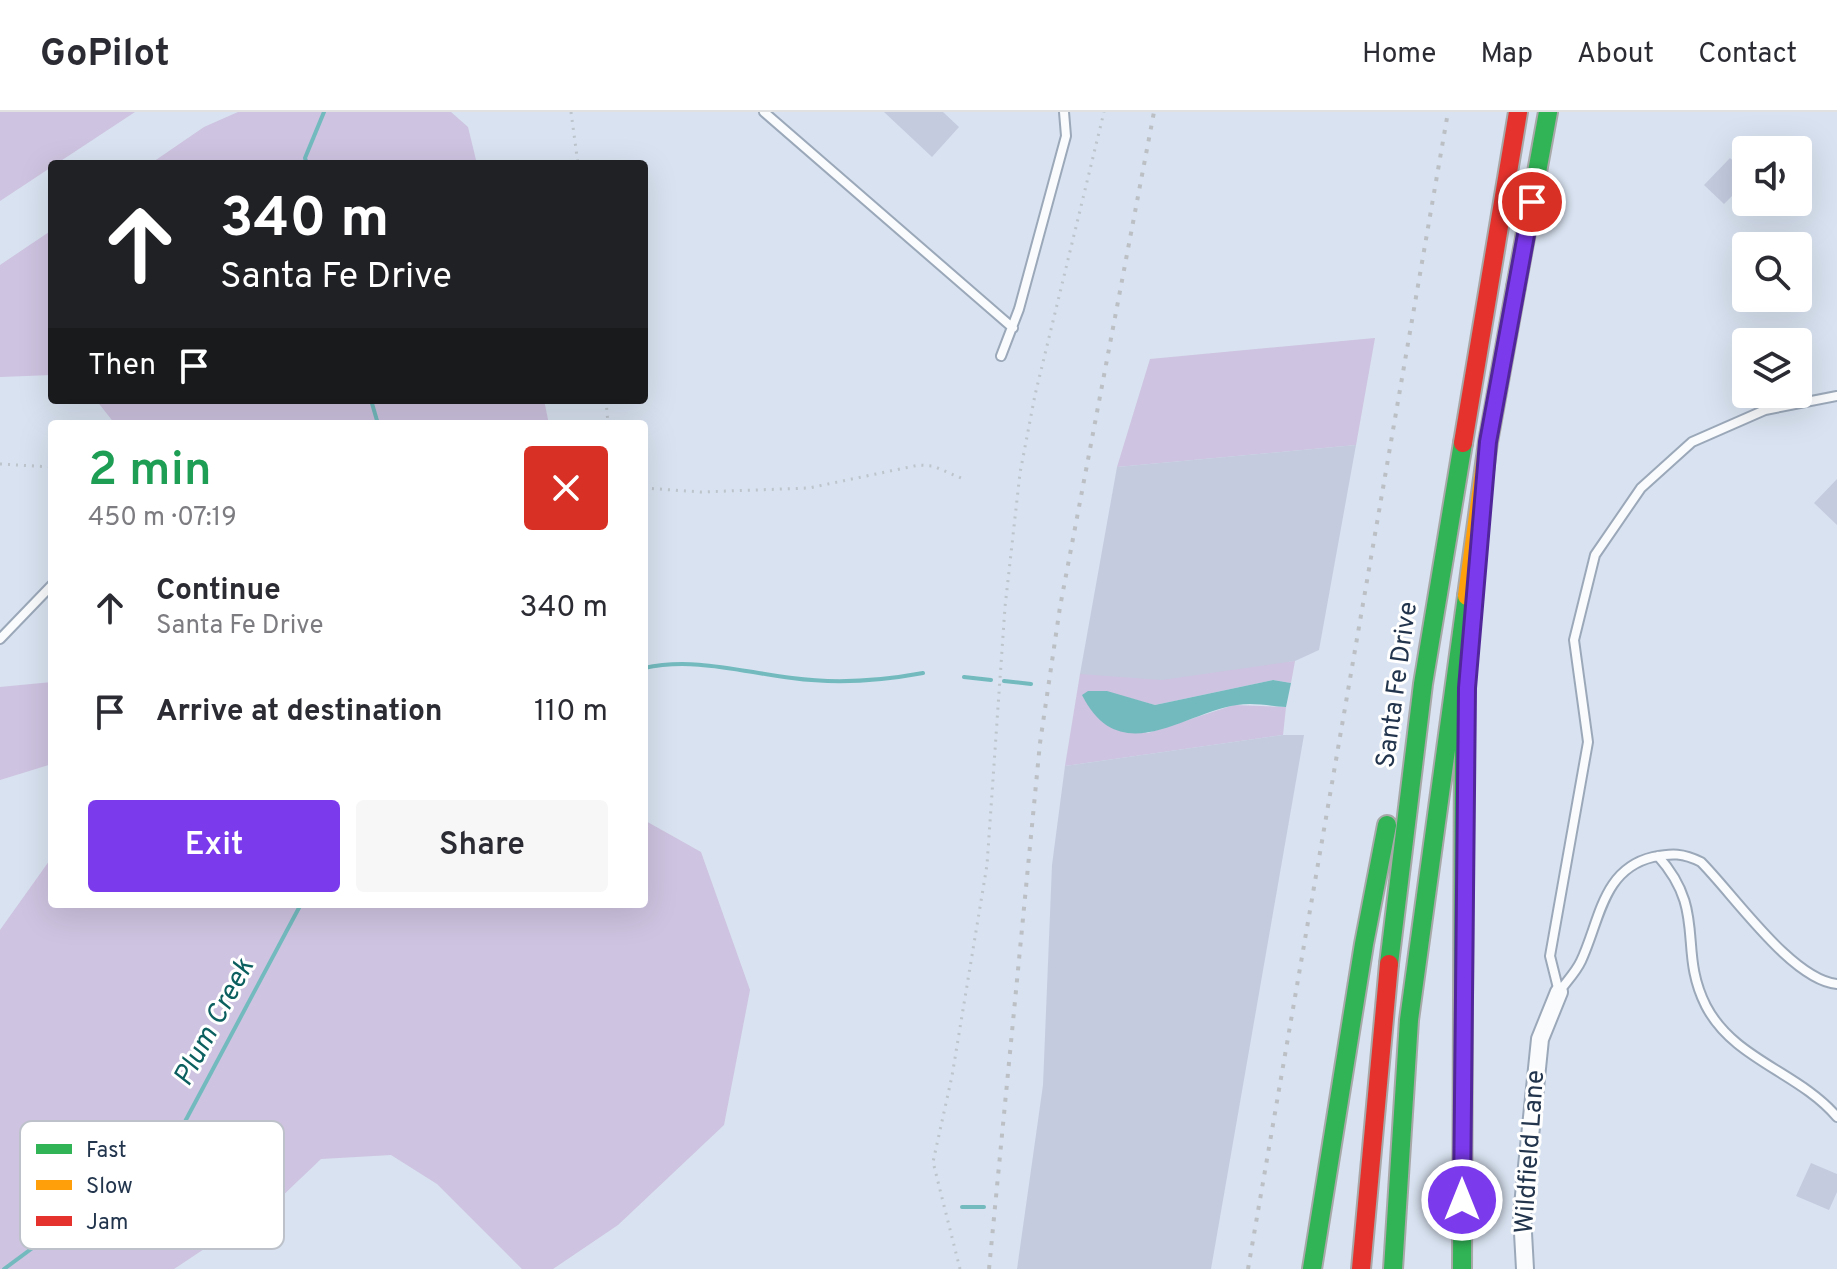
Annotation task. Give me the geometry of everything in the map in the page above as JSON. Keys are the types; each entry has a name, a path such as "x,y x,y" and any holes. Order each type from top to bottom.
{"highway":[{"name":"Santa Fe Drive","path":"1361,1269 1381,1026 1435,608 1518,112"},
{"path":"1393,1269 1409,1020 1488,442 1548,112"},
{"path":"1462,1269 1464,729 1488,442"},
{"path":"1312,1269 1364,944 1435,608"}],"street":[{"name":"Wildfield Lane","path":"1525,1269 1522,1215 1540,1039 1559,992"}],"lane":[{"path":"764,112 1013,328"},
{"path":"1001,356 1013,328 1066,136 1064,112"},
{"path":"1559,992 1550,956 1588,742 1574,640 1595,555 1641,488 1692,442 1765,410 1837,396"},
{"path":"0,639 48,589"},
{"path":"1559,992 1581,962 1602,902 1619,875 1638,861 1682,852 1701,862 1794,966 1825,983 1837,984"},
{"path":"1658,856 1676,876 1688,905 1698,985 1721,1028 1764,1064 1801,1085 1837,1117"}],"path":[{"path":"571,112 577,160"},
{"path":"960,1269 933,1162 952,1076 987,865 1005,607 1020,473 1035,395 1104,112"},
{"path":"0,464 48,467"},
{"path":"648,488 701,492 809,488 919,465 933,466 961,478"}],"shaded area":[{"path":"0,112 135,112 62,160 48,160 48,169 0,201"},
{"path":"238,112 451,112 468,127 476,160 156,160 204,127"},
{"path":"48,233 48,375 0,377 0,265"},
{"path":"1375,338 1356,445 1117,467 1150,359"},
{"path":"99,404 545,404 548,420 112,420"},
{"path":"1295,661 1291,683 1273,680 1155,705 1122,696 1084,699 1102,719 1148,733 1234,705 1286,707 1283,735 1065,766 1080,674"},
{"path":"1273,680 1291,683 1286,707 1237,705 1154,731 1134,733 1115,730 1097,718 1082,695 1088,691 1107,691 1155,705"},
{"path":"48,682 48,765 0,780 0,687"},
{"path":"648,822 701,852 750,990 724,1125 618,1225 553,1269 522,1269 437,1184 391,1155 321,1159 284,1194 284,1121 20,1121 20,1249 204,1249 174,1269 0,1269 0,930 48,863 48,908 648,908"}],"building":[{"path":"884,112 943,112 959,127 932,157"},
{"path":"1730,158 1732,160 1732,196 1724,204 1704,185"},
{"path":"1356,445 1319,650 1295,661 1162,680 1080,674 1117,467"},
{"path":"1837,479 1837,525 1814,503"},
{"path":"1283,735 1304,735 1211,1269 1017,1269 1043,1085 1052,865 1065,766"},
{"path":"1811,1163 1837,1174 1837,1192 1829,1210 1796,1196"}],"waterway":[{"name":"Plum Creek","path":"306,160 324,112"},
{"name":"Plum Creek","path":"372,404 377,420"},
{"path":"648,667 700,665 825,681 874,680 923,673"},
{"path":"964,677 991,680"},
{"path":"1004,681 1031,684"},
{"name":"Plum Creek","path":"185,1121 299,908"},
{"path":"962,1207 984,1207"},
{"name":"Plum Creek","path":"4,1269 31,1249"}],"railway":[{"path":"989,1269 1040,743 1060,607 1154,112"},
{"path":"1248,1269 1448,112"}],"traffic: fast":[{"path":"1516,287 1548,112"},
{"path":"1389,964 1423,684 1463,443"},
{"path":"1393,1269 1409,1020 1467,596"},
{"path":"1462,1269 1464,739"},
{"path":"1312,1269 1364,944 1387,825"}],"traffic: slow":[{"path":"1467,596 1488,442 1516,287"}],"traffic: jam":[{"path":"1463,443 1518,112"},
{"path":"1361,1269 1389,964"}],"route":[{"path":"1462,1200 1464,729 1488,442 1532,202"}]}
